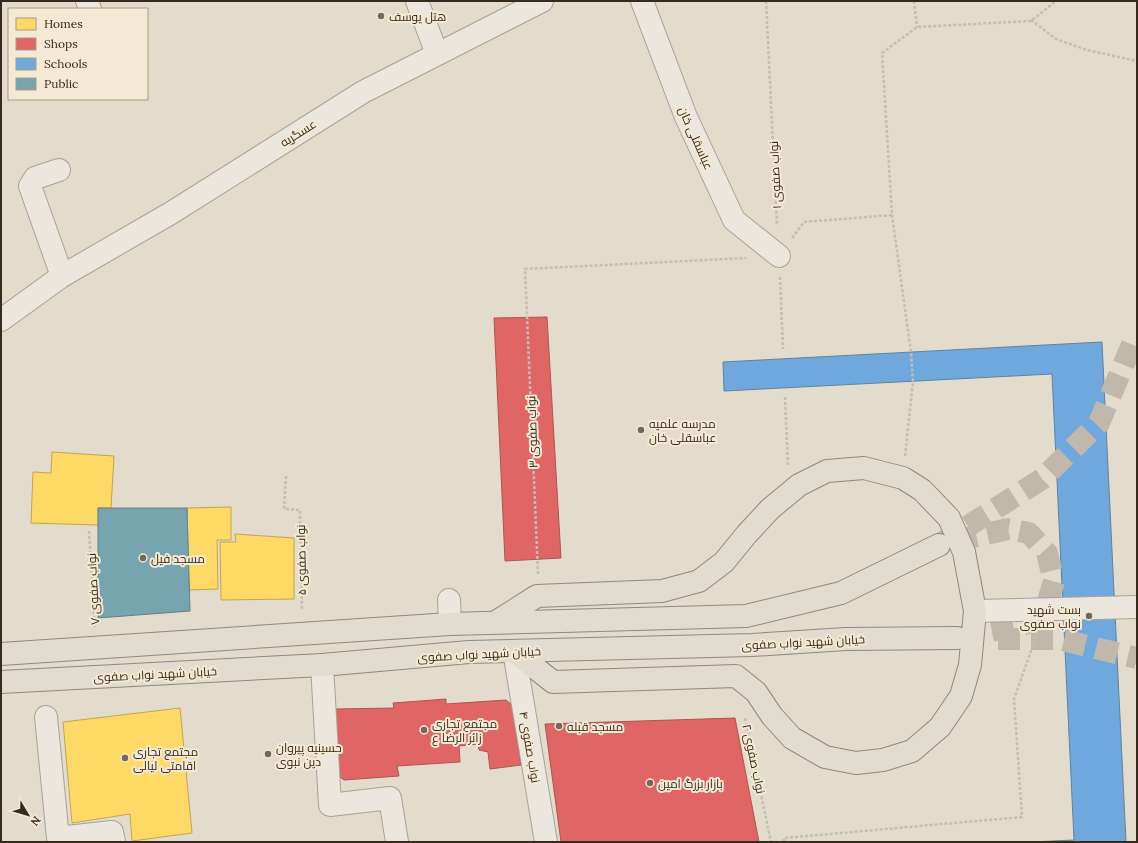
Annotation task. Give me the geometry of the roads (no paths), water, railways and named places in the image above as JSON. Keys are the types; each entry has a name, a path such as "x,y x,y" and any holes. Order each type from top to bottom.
{"main road":[{"path":"496,622 537,596 662,590 699,581 724,562 770,509 799,485 827,471 864,468 903,478 922,490 949,518 964,552 975,611 970,665 961,696 940,728 912,751 883,760 856,764 825,757 792,738 772,716 756,692 736,676 554,682 514,651"},
{"path":"1,654 450,624 746,616 841,594 939,545"},
{"name":"خیابان شهید نواب صفوی","path":"1,682 322,665 469,652 752,645 846,639 957,638"}],"street":[{"path":"417,1 437,54"},
{"name":"عسگریه","path":"1,320 62,276 172,212 363,92 542,1"},
{"name":"عباسقلی خان","path":"642,1 686,117 734,220 779,256"},
{"path":"59,170 35,178 30,186 62,276"},
{"path":"449,600 450,624"},
{"path":"975,611 1137,607"},
{"name":"نواب صفوی ۴","path":"514,651 546,842"},
{"path":"322,665 330,805 390,798 397,842"},
{"path":"46,717 58,838 112,832 114,842"}],"tunnel":[{"path":"940,544 1042,479 1099,423 1136,335"},
{"path":"955,541 1008,529 1029,533 1047,553 1054,581 1046,608 1025,624 957,638"},
{"path":"998,639 1058,639 1137,658"}],"place":[{"name":"هتل یوسف","path":"381,16"},
{"name":"مدرسه علمیه عباسقلی خان","path":"641,430"},
{"name":"مسجد فیل","path":"143,558"},
{"name":"بست شهید نواب صفوی","path":"1089,616"},
{"name":"مسجد قبله","path":"559,726"},
{"name":"مجتمع تجاری زائر الرضا ع","path":"424,730"},
{"name":"حسینیه پیروان دین نبوی","path":"268,754"},
{"name":"مجتمع تجاری اقامتی لیالی","path":"125,758"},
{"name":"بازار بزرگ امین","path":"650,783"}]}
